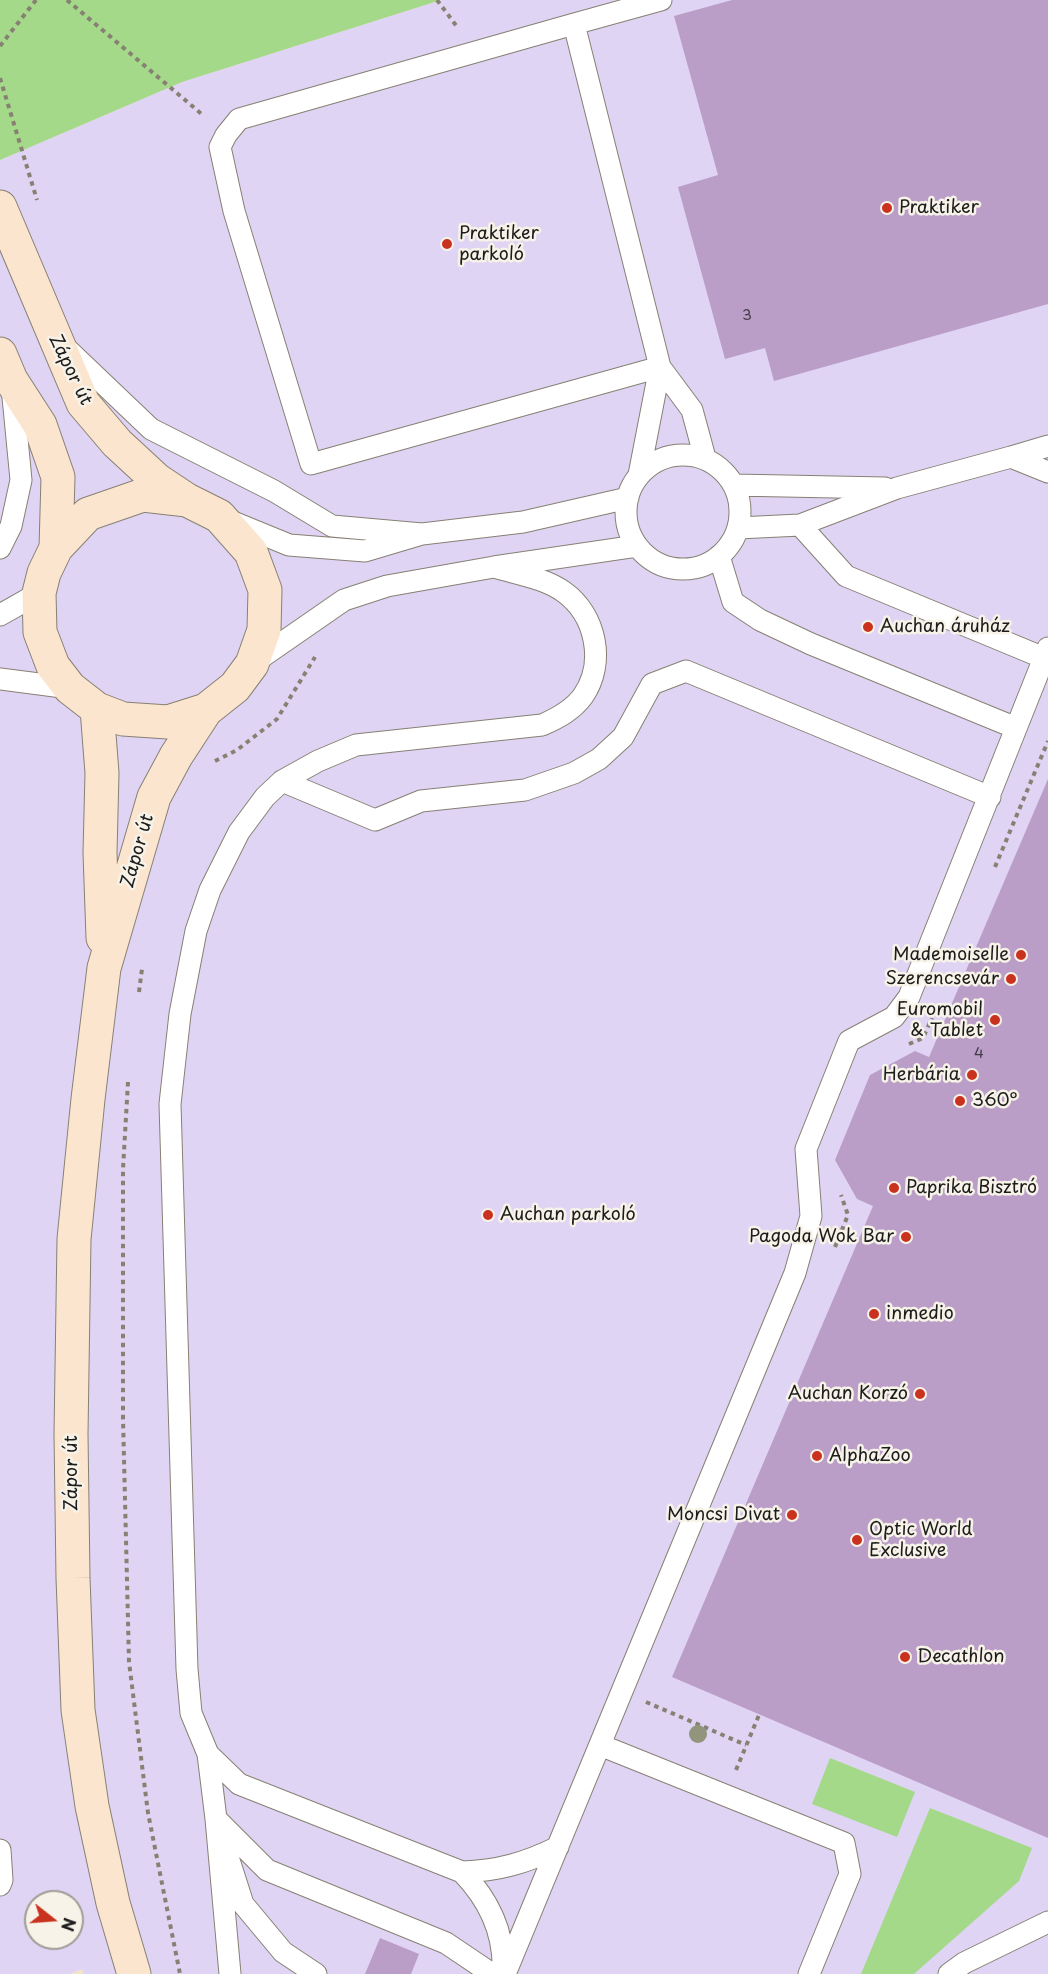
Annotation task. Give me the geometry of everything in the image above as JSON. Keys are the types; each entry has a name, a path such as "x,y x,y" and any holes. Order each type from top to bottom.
{"street":[{"name":"Zápor út","path":"0,207 82,403 117,443 151,475 187,500 219,516 251,552 265,590 264,630 252,664 235,687 206,710 176,756 154,797 104,968"},
{"name":"Zápor út","path":"6,367 40,425 58,477 56,548"},
{"name":"Zápor út","path":"187,500 143,495 88,514 56,548 44,573 39,593 40,632 53,666 70,688 97,709 123,719 168,723 206,710"},
{"name":"Zápor út","path":"97,709 102,773 100,853 104,968 74,1239 71,1434 72,1578 78,1710 92,1806 113,1903 134,1974"}],"lane":[{"path":"660,367 311,464 234,211 219,147 239,118 661,0"},
{"path":"574,24 660,367 692,410 705,458"},
{"path":"54,338 151,429 274,491 332,526 422,534"},
{"path":"0,548 11,526 21,480 6,367"},
{"path":"639,475 653,463 669,456 687,454 705,458 722,469 734,485 740,506 738,528 731,544 719,556 703,565 685,569 667,567 651,559 637,546 631,535 627,523 628,498 639,475 660,367"},
{"path":"738,528 800,525 897,488 1048,446"},
{"path":"1011,457 1048,472"},
{"path":"734,485 897,488"},
{"path":"219,516 289,544 365,550 422,534 523,522 628,498"},
{"path":"504,1974 795,1273 811,1216 806,1149 849,1041 894,1017 909,997 1046,653 846,576 800,525"},
{"path":"252,664 344,600 387,586 494,567 637,546"},
{"path":"719,556 733,602 760,620 811,644 1016,728"},
{"path":"230,1974 208,1754 191,1713 187,1669 170,1116 172,1076 180,1014 196,931 210,890 239,832 265,797 282,781 318,761 356,745 542,725 572,708 584,695 591,679 596,646 586,615 576,602 549,584 494,567"},
{"path":"0,615 39,593"},
{"path":"282,781 375,820 421,801 525,790 574,773 600,759 623,737 652,684 686,671 990,797"},
{"path":"0,679 70,688"},
{"path":"600,1745 844,1843 850,1874 809,1974"},
{"path":"208,1754 239,1784 462,1872 487,1871 511,1866 535,1859 558,1847"},
{"path":"216,1819 243,1904 283,1952 316,1974"},
{"path":"216,1819 267,1870 446,1943 492,1974"},
{"path":"0,1850 2,1880 0,1885"},
{"path":"462,1872 487,1903 495,1921 501,1941 504,1974"},
{"path":"949,1974 964,1963 1048,1922"}],"path":[{"path":"0,46 36,0"},
{"path":"67,0 226,135"},
{"path":"0,78 40,207"},
{"path":"209,764 237,750 277,719 315,656"},
{"path":"137,1003 144,958"},
{"path":"128,1081 123,1169 123,1370 129,1662 148,1813 180,1974"},
{"path":"726,1795 759,1715"}],"shaded area":[{"path":"441,0 1048,0 1048,1974 84,1974 82,1969 70,1974 0,1974 0,160 182,82"}],"green space":[{"path":"0,0 441,0 182,82 0,160"},
{"path":"830,1758 915,1792 897,1837 812,1804"},
{"path":"930,1808 1032,1848 1019,1881 914,1974 861,1974"}],"building":[{"name":"Praktiker","path":"732,0 1048,0 1048,304 774,381 765,348 725,359 678,187 718,175 674,16"},
{"name":"Auchan Korzó","path":"1048,779 1048,1838 672,1677 873,1206 857,1199 835,1160 870,1075 915,1051 929,1057"},
{"path":"380,1938 419,1954 411,1974 365,1974"}],"place":[{"name":"Praktiker","path":"887,208"},
{"name":"Praktiker parkoló","path":"447,244"},
{"name":"Auchan áruház","path":"868,627"},
{"name":"Mademoiselle","path":"1021,955"},
{"name":"Szerencsevár","path":"1011,979"},
{"name":"Euromobil & Tablet","path":"995,1020"},
{"name":"Herbária","path":"972,1075"},
{"name":"360°","path":"960,1101"},
{"name":"Paprika Bisztró","path":"894,1188"},
{"name":"Auchan parkoló","path":"488,1215"},
{"name":"Pagoda Wok Bar","path":"906,1237"},
{"name":"inmedio","path":"874,1314"},
{"name":"Auchan Korzó","path":"920,1394"},
{"name":"AlphaZoo","path":"817,1456"},
{"name":"Moncsi Divat","path":"792,1515"},
{"name":"Optic World Exclusive","path":"857,1540"},
{"name":"Decathlon","path":"905,1657"}]}
